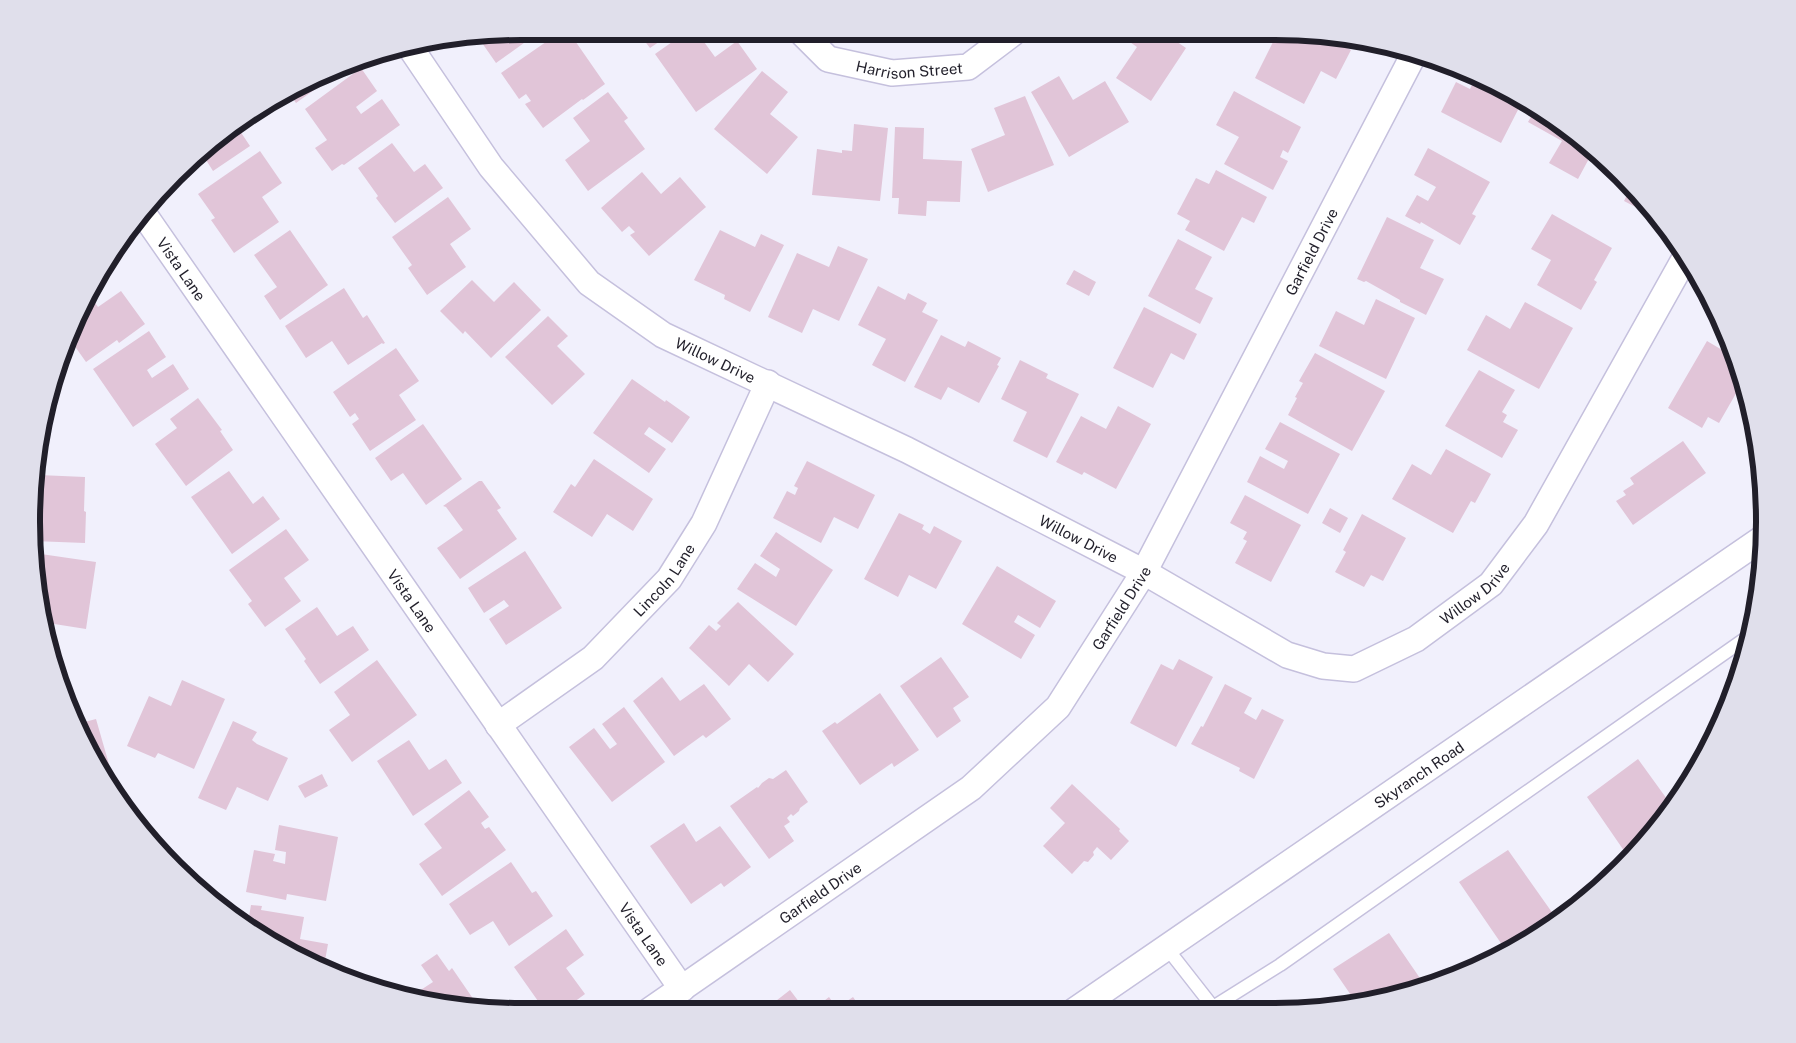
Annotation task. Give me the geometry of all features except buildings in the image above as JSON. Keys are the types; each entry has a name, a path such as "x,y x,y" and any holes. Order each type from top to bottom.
{"street":[{"name":"Harrison Street","path":"809,40 828,58 892,73 968,67 1004,40"},
{"name":"Willow Drive","path":"414,52 491,166 589,283 663,336 768,383 907,450 1144,572 1287,654 1324,666 1354,669 1416,639 1491,584 1536,524 1681,265"},
{"name":"Garfield Drive","path":"661,1003 971,788 1058,707 1144,572 1411,60"},
{"name":"Vista Lane","path":"147,219 682,989"},
{"name":"Lincoln Lane","path":"498,725 593,658 669,578 704,523 768,383"},
{"name":"Skyranch Road","path":"1085,1003 1755,543"}],"lane":[{"path":"1219,1003 1280,965 1741,642"},
{"path":"1166,946 1210,1003"}]}
